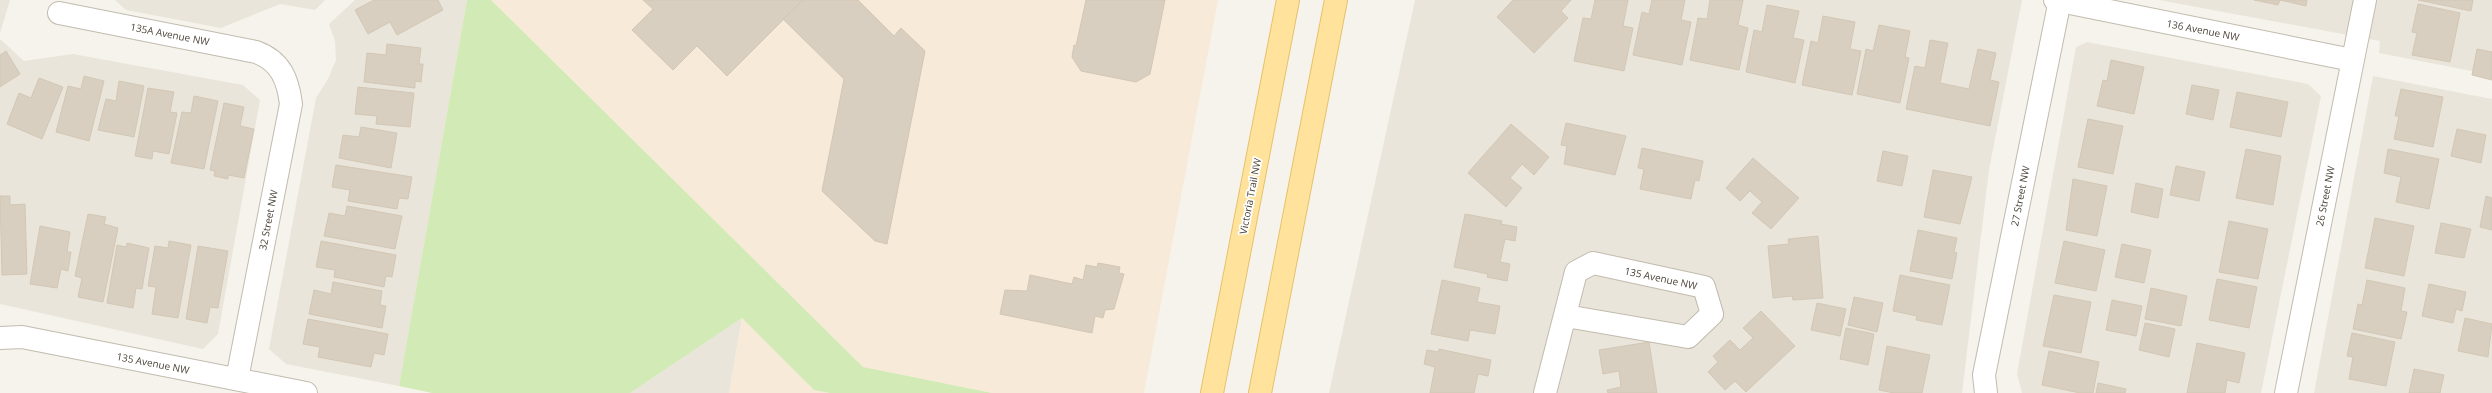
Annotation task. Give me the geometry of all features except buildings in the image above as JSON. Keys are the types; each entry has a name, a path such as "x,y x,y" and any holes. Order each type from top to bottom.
{"main road":[{"name":"Victoria Trail NW","path":"1212,393 1288,0"},
{"path":"1260,393 1336,0"}],"street":[{"name":"136 Avenue NW","path":"2058,0 2352,60"},
{"name":"27 Street NW","path":"1986,393 1984,374 2058,0"},
{"name":"26 Street NW","path":"2286,393 2365,0"},
{"name":"135A Avenue NW","path":"59,14 245,49 267,56 276,63"},
{"name":"32 Street NW","path":"237,379 291,104 289,89 276,63"},
{"name":"135 Avenue NW","path":"1545,393 1566,316 1576,272 1593,263 1704,287 1712,314 1688,337 1566,316"},
{"name":"135 Avenue NW","path":"0,338 22,337 306,393"}],"shaded area":[{"path":"0,0 10,0 0,33"},
{"path":"115,0 325,0 315,10 280,4 221,28 126,10"},
{"path":"355,0 467,0 399,386 286,364 269,349 316,98 328,79 336,60 335,41 329,24"},
{"path":"491,0 1218,0 1144,393 992,393 863,367"},
{"path":"1415,0 2022,0 1989,170 1962,393 1329,393"},
{"path":"2159,0 2492,0 2492,75 2379,53 2380,41"},
{"path":"0,39 24,61 73,54 243,85 260,100 218,334 203,349 0,304"},
{"path":"2087,42 2308,84 2321,96 2261,393 2022,393 2017,374 2076,47"},
{"path":"2373,76 2492,99 2492,393 2314,393"},
{"path":"742,318 729,393 630,393"},
{"path":"742,318 814,390 830,393 729,393"}],"green space":[{"path":"467,0 491,0 863,367 992,393 830,393 814,390 742,318 630,393 432,393 399,386"}]}
